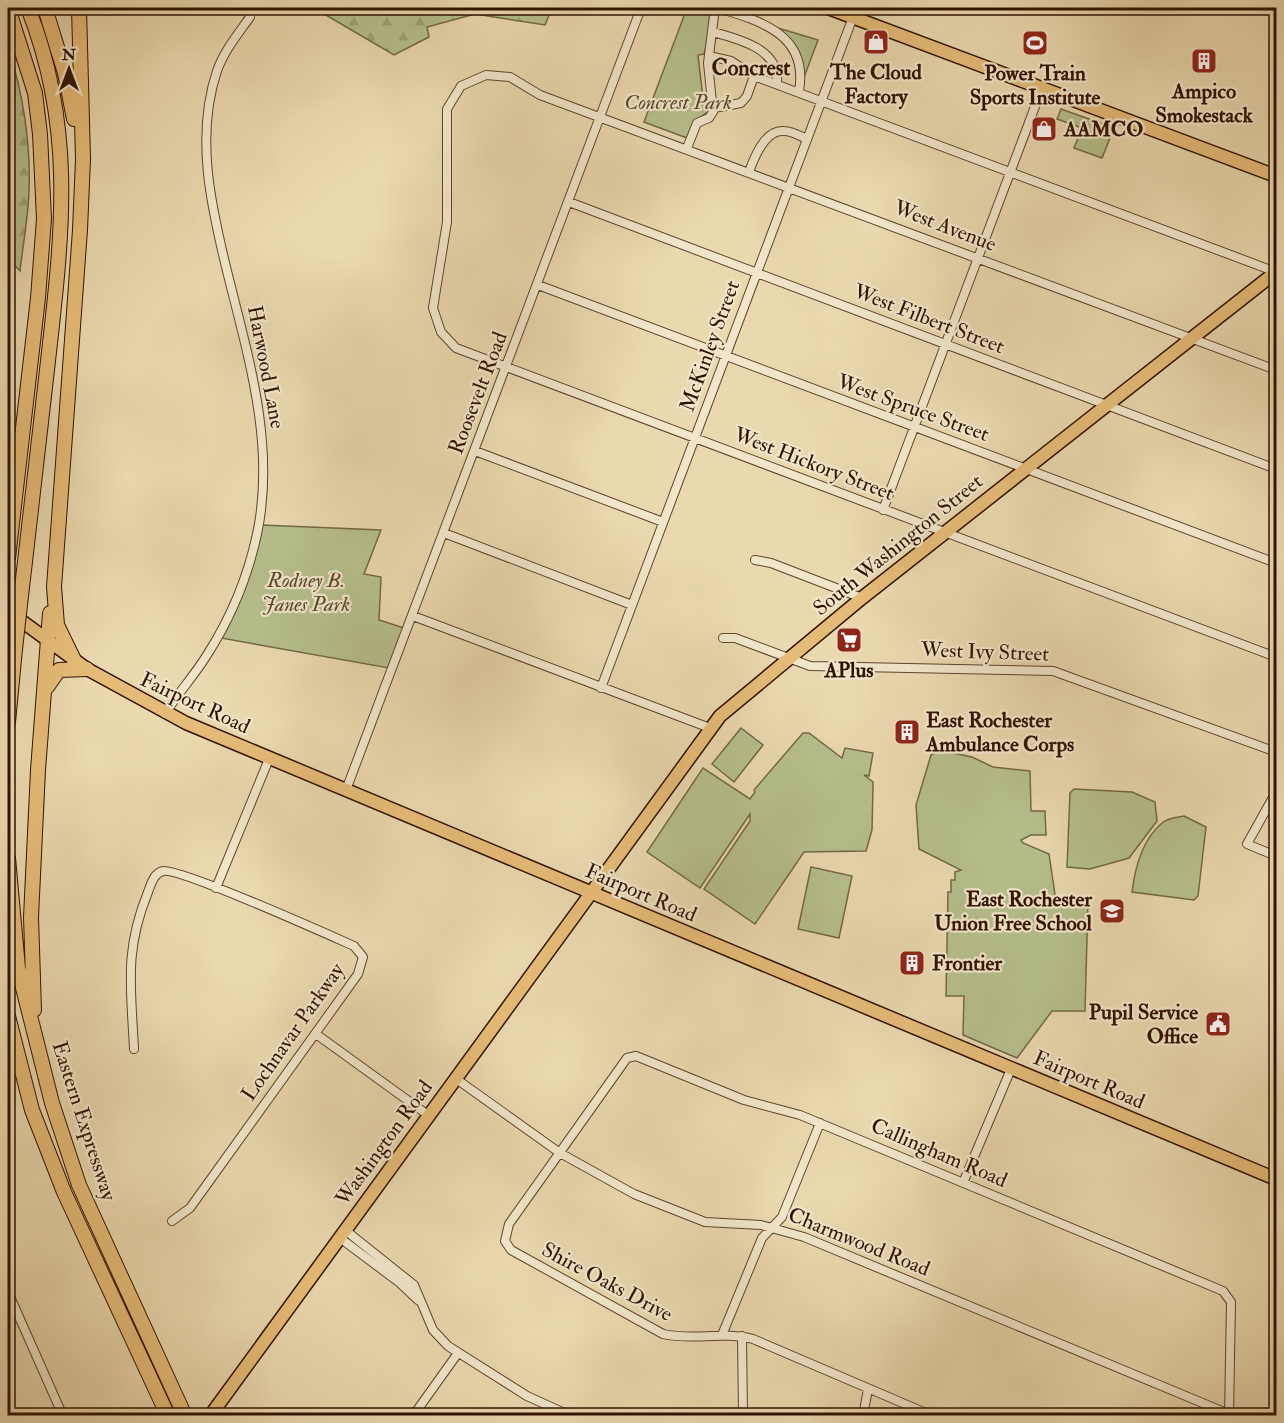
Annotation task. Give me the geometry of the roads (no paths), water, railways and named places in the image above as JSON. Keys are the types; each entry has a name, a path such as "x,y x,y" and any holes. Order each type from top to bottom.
{"highway":[{"path":"8,8 35,93 40,135 44,219 38,298 8,558"},
{"path":"8,722 60,255 63,178 56,105 49,72 28,8"},
{"path":"45,8 65,72 81,177"},
{"path":"35,1042 31,917 43,698 54,588 80,241 79,8"},
{"path":"43,698 51,677 59,670 81,665 57,625 54,588"},
{"name":"Eastern Expressway","path":"8,858 18,968 35,1042 79,1185 185,1416"},
{"name":"Eastern Expressway","path":"8,1016 33,1110 64,1192 168,1416"}],"main road":[{"path":"828,8 1276,176"},
{"name":"South Washington Street","path":"589,892 710,728 731,705 1025,468 1276,272"},
{"name":"Fairport Road","path":"8,611 81,665 165,714 1276,1179"},
{"name":"Washington Road","path":"210,1415 589,892"}],"street":[{"name":"Roosevelt Road","path":"346,790 641,8"},
{"path":"687,148 697,123 709,118 714,108 709,56 717,8 762,22 788,42 795,52 799,68 799,91"},
{"name":"Harwood Lane","path":"165,714 207,656 231,612 255,542 261,508 263,470 259,410 214,216 207,159 207,118 214,82 225,54 250,17"},
{"name":"McKinley Street","path":"602,688 853,17"},
{"path":"713,32 748,43 766,55 777,69 777,83"},
{"path":"709,56 731,61 754,75 1276,272"},
{"name":"West Avenue","path":"507,368 456,348 441,332 434,315 433,296 447,222 447,109 452,98 467,82 486,75 502,75 516,79 540,95 789,186 1276,370"},
{"path":"714,108 741,103 747,96 754,75"},
{"path":"883,510 1042,88"},
{"path":"749,172 760,146 780,131 807,139"},
{"name":"West Filbert Street","path":"569,202 1276,469"},
{"name":"West Spruce Street","path":"538,285 1276,563"},
{"name":"West Hickory Street","path":"507,368 1276,657"},
{"path":"475,451 663,522"},
{"path":"444,533 632,605"},
{"path":"755,560 771,563 862,598"},
{"path":"413,616 710,728"},
{"name":"West Ivy Street","path":"723,639 735,639 810,666 1053,671 1276,752"},
{"path":"134,1049 130,949 135,923 153,879 159,873 170,871 216,888 269,759"},
{"path":"1276,792 1247,844 1276,856"},
{"name":"Lochnavar Parkway","path":"172,1221 190,1208 358,974 363,960 361,952 354,946 216,888"},
{"path":"316,1034 428,1115"},
{"name":"Callingham Road","path":"560,1153 624,1061 631,1056 744,1100 788,1111 820,1123 1227,1294 1231,1302 1229,1415"},
{"path":"963,1183 1011,1069"},
{"name":"Charmwood Road","path":"455,1078 560,1153 634,1194 697,1220 714,1224 772,1227 804,1237 1229,1415"},
{"path":"722,1335 762,1238 782,1217 820,1123"},
{"name":"Shire Oaks Drive","path":"560,1153 509,1224 505,1241 511,1250 663,1334 690,1338 742,1336 933,1416"},
{"path":"343,1234 422,1304 434,1330 458,1353 527,1395 571,1416"},
{"path":"8,1292 63,1416"},
{"path":"742,1336 743,1416"},
{"path":"413,1416 458,1353"},
{"path":"863,1416 868,1389"}],"place":[{"name":"The Cloud Factory","path":"876,42"},
{"name":"Power Train Sports Institute","path":"1035,43"},
{"name":"Ampico Smokestack","path":"1204,61"},
{"name":"AAMCO","path":"1044,129"},
{"name":"APlus","path":"849,640"},
{"name":"East Rochester Ambulance Corps","path":"907,732"},
{"name":"East Rochester Union Free School","path":"1112,911"},
{"name":"Frontier","path":"912,963"},
{"name":"Pupil Service Office","path":"1218,1024"}],"district":[{"name":"Concrest","path":"751,68"}],"park label":[{"name":"Concrest Park","path":"678,102"},
{"name":"Rodney B. Janes Park","path":"306,592"}]}
